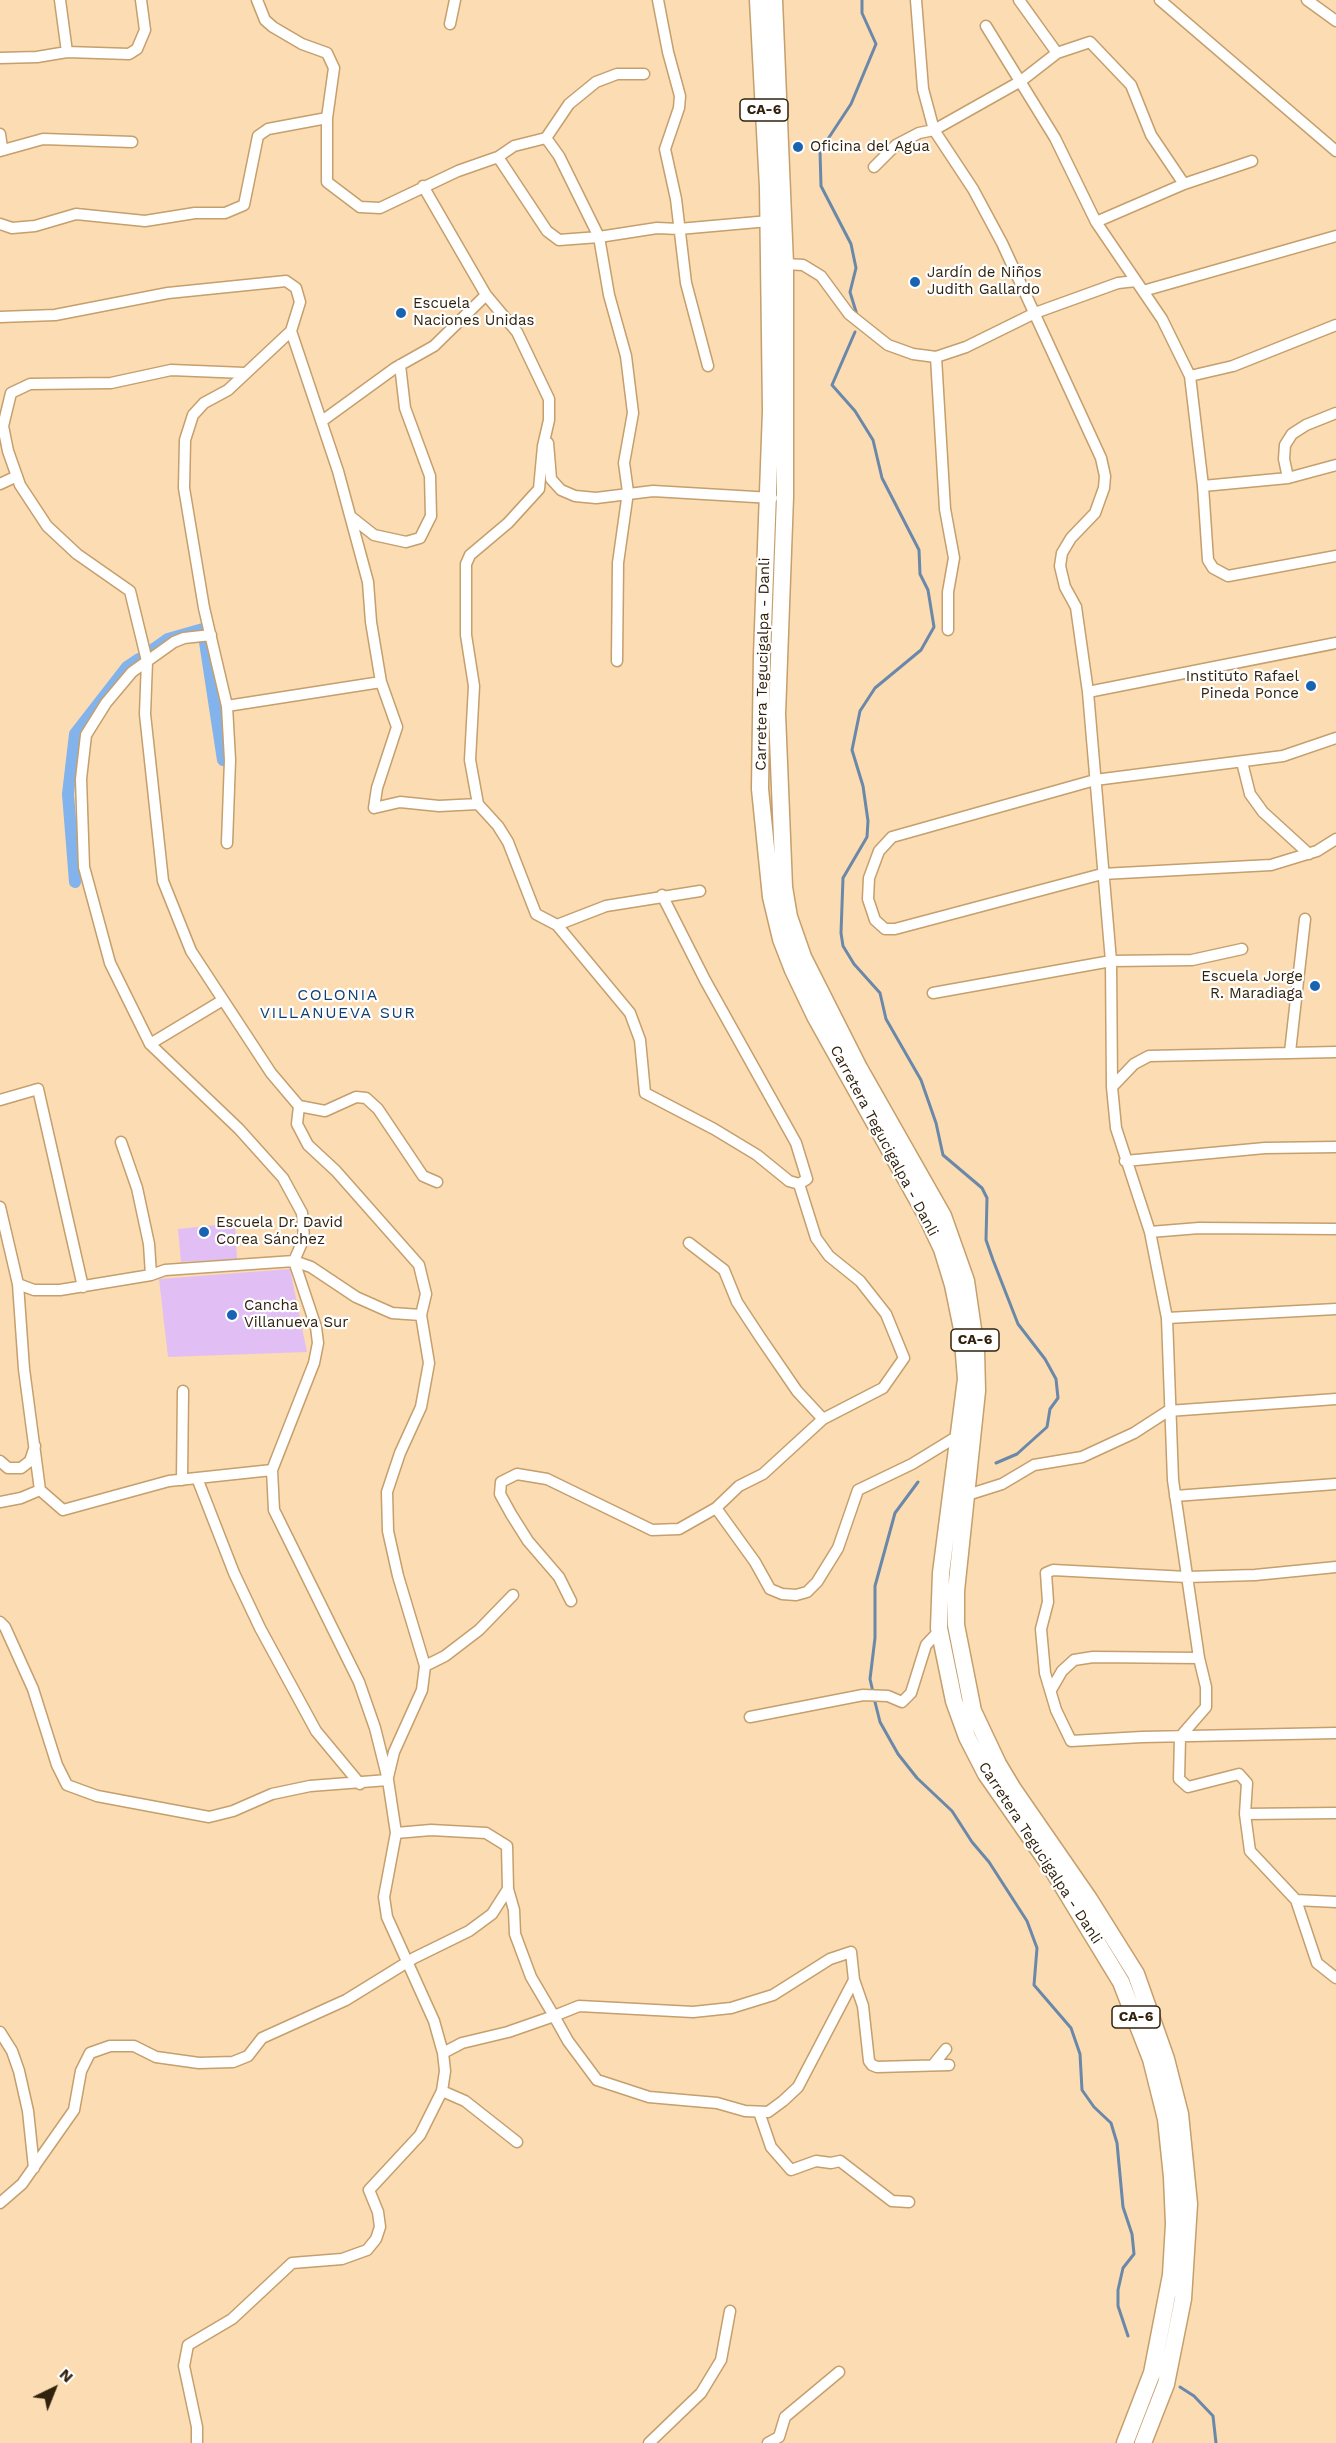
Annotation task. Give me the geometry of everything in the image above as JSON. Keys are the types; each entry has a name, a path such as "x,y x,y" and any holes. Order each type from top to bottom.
{"highway":[{"name":"Carretera Tegucigalpa - Danli","path":"758,0 769,221 771,411 760,789 771,897 785,949 815,1016 925,1213 942,1249 962,1329 966,1380 966,1431 959,1497 956,1625 973,1711 998,1764 1013,1789 1083,1890 1136,1974 1162,2048 1180,2114 1189,2204 1183,2299 1166,2384 1143,2443"},
{"name":"Carretera Tegucigalpa - Danli","path":"774,0 785,264 786,497 777,714 784,887 789,917 803,957 823,999 943,1216 956,1249 966,1281 976,1350 977,1391 966,1431"},
{"name":"Carretera Tegucigalpa - Danli","path":"959,1497 941,1573 939,1631 954,1701 967,1737 986,1773 1057,1876 1121,1982 1150,2059 1166,2119 1173,2201 1171,2275 1152,2373 1125,2443"}],"street":[{"path":"60,0 67,52"},
{"path":"0,58 37,57 67,52 129,54 137,49 145,30 141,0"},
{"path":"257,0 265,20 273,27 302,44 327,53 334,68 327,118 327,182 360,207 380,208 423,186 498,157 514,146 546,138 569,104 596,82 617,74 644,74"},
{"path":"450,24 455,0"},
{"path":"658,0 668,52 680,96 679,108 665,149 676,199 686,283 708,366"},
{"path":"916,0 923,89 934,130 973,189 1035,313 1101,458 1105,476 1104,488 1095,513 1071,538 1062,553 1060,566 1065,586 1076,607 1088,693 1110,961 1114,1053 1112,1087 1116,1128 1150,1232 1167,1318 1168,1411 1175,1496 1198,1658 1206,1687 1206,1707 1180,1737 1179,1779 1188,1787 1239,1774 1247,1783 1245,1814 1250,1851 1296,1900 1317,1962 1336,1978"},
{"path":"1019,0 1057,53"},
{"path":"1160,0 1336,151"},
{"path":"1310,1 1336,21"},
{"path":"986,26 1055,138 1096,222 1162,319 1190,376 1203,486 1208,560 1219,574 1227,576 1336,556"},
{"path":"874,167 896,145 919,133 934,130 1021,81 1057,53 1090,42 1131,85 1151,135 1184,184"},
{"path":"0,224 12,228 35,226 59,217 76,214 146,221 195,213 225,213 244,205 255,141 262,132 327,118"},
{"path":"0,134 1,150 43,139 132,142"},
{"path":"546,138 559,156 599,237 609,295 626,356 633,413 624,463 628,492 618,563 617,661"},
{"path":"498,157 554,238 566,241 657,228 679,229 769,221"},
{"path":"1096,222 1184,184 1252,161"},
{"path":"423,186 486,295 517,332 549,399 549,420 539,489 508,523 470,555 466,564 466,635 474,686 470,760 478,804 498,826 508,842 536,914 557,925 630,1013 640,1040 645,1093 714,1129 757,1155 789,1181 800,1184"},
{"path":"1143,291 1336,236"},
{"path":"785,264 803,266 821,276 849,314 888,345 913,354 936,357 966,347 1035,313 1118,283 1136,281"},
{"path":"0,317 56,315 168,293 286,281 296,288 300,302 291,331 228,390 204,403 193,415 185,440 184,488 204,608 227,706 230,760 227,843"},
{"path":"322,421 400,365 435,346 486,295"},
{"path":"1190,376 1233,366 1336,325"},
{"path":"291,331 322,421 368,582 371,621 381,682 397,727 383,768 374,808 400,802 439,806 478,804"},
{"path":"936,357 945,509 954,558 948,592 948,630"},
{"path":"350,516 374,535 406,542 420,538 431,516 430,476 405,408 400,365"},
{"path":"245,373 171,370 111,383 30,384 11,393 3,426 20,485 47,526 77,554 130,591 147,661 145,714 163,882 191,951 271,1073 299,1106 325,1111 356,1097 366,1098 378,1109 423,1176 436,1182"},
{"path":"1288,478 1284,459 1285,445 1292,434 1306,425 1336,413"},
{"path":"546,434 551,479 561,490 575,496 596,498 628,492 768,499 786,497"},
{"path":"1203,486 1288,478 1336,465"},
{"path":"0,484 17,476"},
{"path":"197,2443 197,2427 184,2366 188,2345 232,2319 292,2263 342,2259 367,2250 376,2239 380,2227 378,2212 369,2190 372,2184 420,2136 442,2091 443,2053 434,2021 405,1963 387,1917 384,1897 396,1833 388,1780 375,1728 359,1682 274,1510 272,1470 314,1363 318,1343 316,1327 294,1261 304,1238 302,1213 283,1178 239,1129 150,1044 110,963 84,867 81,779 86,735 106,703 132,672 184,638 211,635"},
{"path":"1088,693 1336,643"},
{"path":"227,706 381,682"},
{"path":"1336,738 1283,756 1095,780 892,837 879,851 869,878 867,899 875,920 885,929 895,929 1102,874 1271,865 1309,854 1336,839"},
{"path":"1242,762 1250,794 1263,812 1309,854"},
{"path":"557,925 606,906 700,891"},
{"path":"662,896 705,980 796,1143 807,1179 800,1184"},
{"path":"1290,1052 1305,919"},
{"path":"933,993 1110,961 1192,960 1242,949"},
{"path":"150,1044 223,1000"},
{"path":"1112,1087 1134,1064 1149,1056 1336,1052"},
{"path":"0,1100 38,1089 83,1287"},
{"path":"299,1106 297,1124 308,1145 336,1171 419,1265 426,1294 422,1315 429,1363 423,1396 387,1492 388,1531 398,1576 425,1666 422,1690 394,1752 388,1780"},
{"path":"121,1142 137,1188 149,1244 152,1275"},
{"path":"1125,1161 1265,1148 1336,1146"},
{"path":"571,1601 559,1577 528,1541 511,1514 500,1494 501,1482 517,1474 547,1479 652,1530 679,1529 716,1508 739,1486 763,1474 823,1419 883,1388 904,1358 886,1314 860,1281 829,1256 816,1238 800,1184"},
{"path":"0,1207 18,1284 24,1369 36,1445 40,1490 63,1510 131,1490 182,1479 272,1470"},
{"path":"1150,1232 1199,1228 1336,1229"},
{"path":"689,1243 724,1270 737,1302 760,1337 797,1391 823,1419"},
{"path":"18,1284 34,1290 83,1287 152,1275 165,1270 294,1261 311,1267 356,1297 392,1313 422,1315"},
{"path":"1167,1318 1336,1309"},
{"path":"182,1479 183,1391"},
{"path":"959,1497 1002,1484 1034,1465 1082,1457 1134,1433 1168,1411 1336,1399"},
{"path":"716,1508 755,1562 770,1589 782,1594 796,1595 807,1592 817,1582 838,1548 858,1490 912,1464 966,1431"},
{"path":"0,1461 14,1469 27,1466 36,1445"},
{"path":"196,1478 234,1573 304,1711 342,1765 360,1784"},
{"path":"1175,1496 1336,1484"},
{"path":"0,1502 21,1498 40,1490"},
{"path":"1336,1567 1255,1575 1187,1577 1066,1569 1046,1573 1048,1602 1041,1629 1042,1659 1056,1710 1071,1741 1336,1733"},
{"path":"425,1666 445,1656 479,1630 513,1595"},
{"path":"0,1622 5,1627 33,1689 57,1765 68,1785 97,1796 209,1817 233,1811 272,1794 310,1786 360,1784 388,1780"},
{"path":"750,1717 863,1695 885,1696 902,1702 911,1693 926,1645 939,1631"},
{"path":"1051,1689 1062,1671 1074,1660 1093,1657 1198,1658"},
{"path":"1245,1814 1336,1813"},
{"path":"396,1833 431,1830 486,1833 507,1846 508,1889 514,1910 515,1934 531,1977 568,2041 597,2080 649,2097 717,2103 768,2112 798,2087 854,1980"},
{"path":"0,2203 22,2184 74,2110 81,2071 90,2053 110,2046 134,2046 156,2057 199,2063 233,2062 248,2056 262,2038 346,2000 405,1963 480,1924 501,1902 508,1889"},
{"path":"1296,1900 1336,1902"},
{"path":"443,2053 462,2043 508,2032 579,2006 693,2012 731,2008 773,1995 830,1959 850,1952 854,1980 863,2006 869,2061 872,2065 877,2067 949,2065"},
{"path":"0,2032 12,2051 19,2071 28,2111 34,2168"},
{"path":"933,2065 946,2049"},
{"path":"442,2091 465,2101 517,2142"},
{"path":"759,2112 771,2146 791,2170 816,2161 831,2163 840,2161 892,2201 909,2202"},
{"path":"649,2443 706,2385 721,2360 730,2311"},
{"path":"768,2443 779,2437 785,2417 839,2372"}],"shaded area":[{"path":"235,1223 237,1259 181,1262 178,1229"},
{"name":"Cancha Villanueva Sur","path":"290,1269 307,1352 168,1357 159,1279"}],"waterway":[{"path":"857,315 850,292 856,268 851,244 821,186 820,151 851,104 876,44 862,13 862,0"},
{"path":"855,332 832,385 855,411 873,440 882,478 919,550 920,574 928,590 934,627 921,650 875,688 860,711 852,750 863,786 868,821 867,837 843,878 841,933 843,946 854,964 880,993 886,1019 921,1080 936,1123 943,1155 982,1188 987,1198 986,1240 993,1260 1018,1324 1045,1359 1056,1379 1058,1398 1050,1409 1047,1427 1017,1454 996,1463"},
{"path":"151,651 168,639 203,629 204,632"},
{"path":"205,642 223,760"},
{"path":"75,882 68,794 75,734 127,667 139,659"},
{"path":"873,1692 870,1679 875,1638 875,1586 895,1513 918,1482"},
{"path":"874,1698 880,1722 898,1754 917,1778 952,1811 972,1842 989,1862 1027,1921 1037,1948 1034,1985 1071,2028 1080,2054 1082,2090 1094,2107 1111,2123 1117,2143 1123,2207 1132,2234 1134,2254 1123,2268 1118,2290 1118,2306 1128,2336"},
{"path":"1180,2387 1194,2396 1213,2416 1216,2443"}],"place":[{"name":"Oficina del Agua","path":"798,147"},
{"name":"Jardín de Niños Judith Gallardo","path":"915,282"},
{"name":"Escuela Naciones Unidas","path":"401,313"},
{"name":"Instituto Rafael Pineda Ponce","path":"1311,686"},
{"name":"Escuela Jorge R. Maradiaga","path":"1315,986"},
{"name":"Escuela Dr. David Corea Sánchez","path":"204,1232"},
{"name":"Cancha Villanueva Sur","path":"232,1315"}],"district":[{"name":"COLONIA VILLANUEVA SUR","path":"338,1004"}]}
